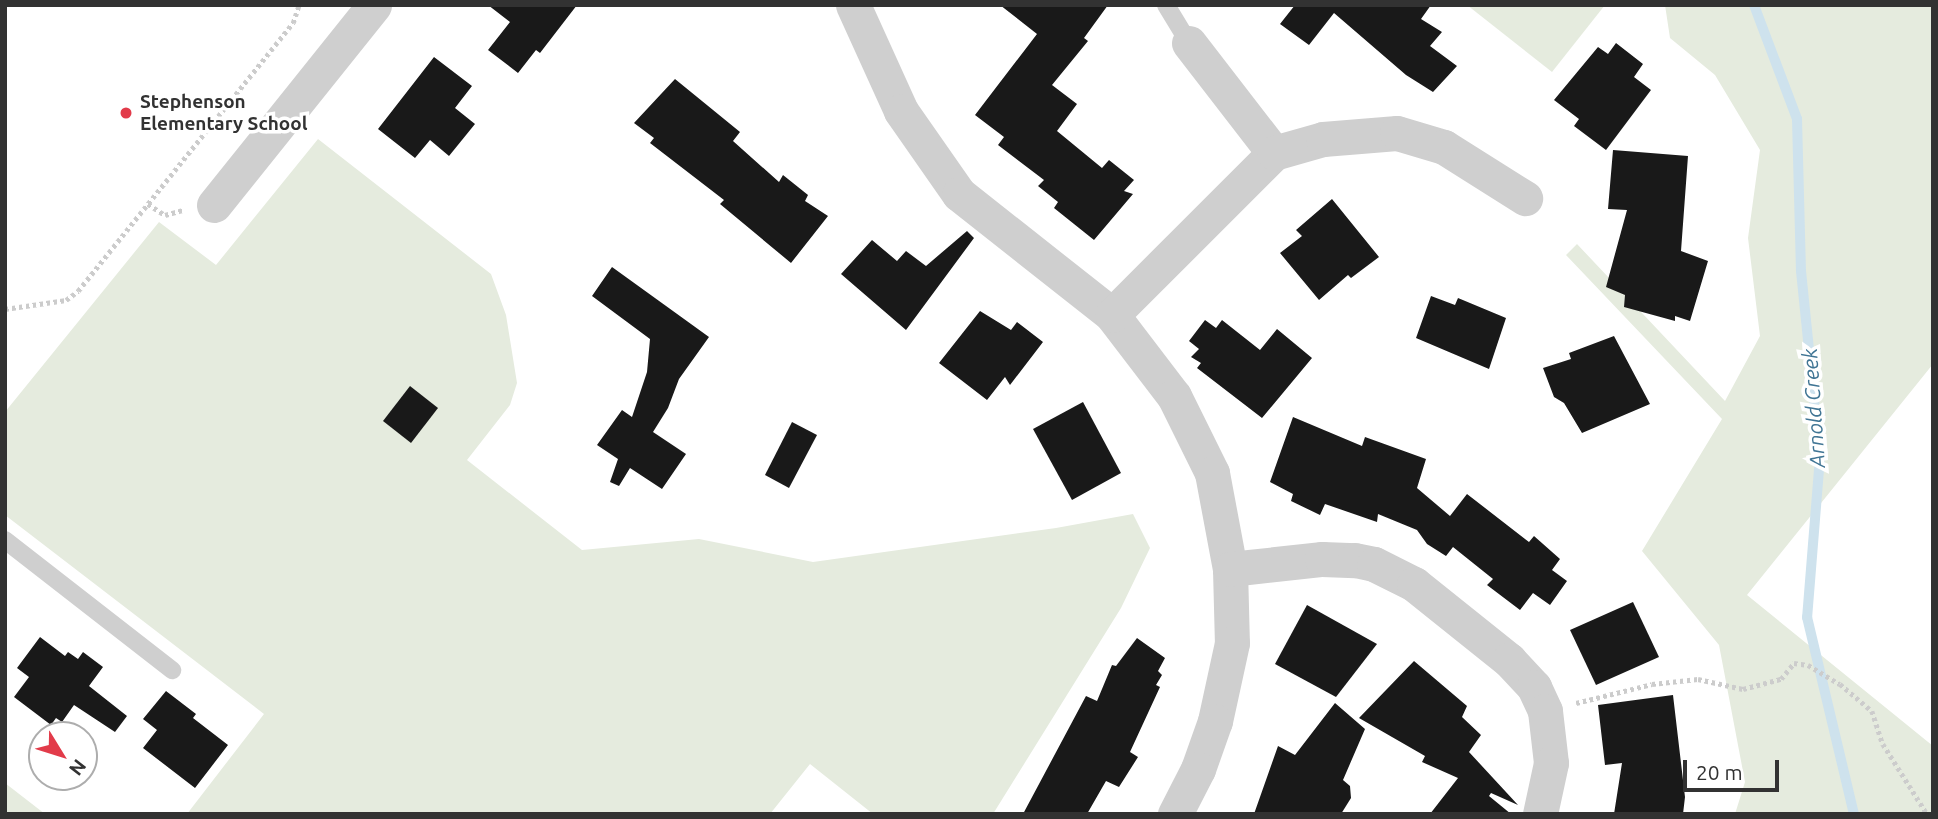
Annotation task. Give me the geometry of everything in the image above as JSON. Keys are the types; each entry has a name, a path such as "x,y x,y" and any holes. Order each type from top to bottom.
{"street":[{"path":"214,205 374,5"},
{"path":"853,5 901,111 959,194 1112,316 1174,396 1212,473 1230,569 1232,643 1215,721 1198,769 1175,814"},
{"path":"1189,43 1273,153"},
{"path":"1112,316 1273,153 1350,134 1397,133 1444,147 1525,198"},
{"path":"1230,569 1322,559 1355,560 1397,574 1414,584 1509,660 1534,687 1545,711 1551,763 1541,814"}],"lane":[{"path":"1166,5 1189,43"},
{"path":"5,540 172,670"}],"path":[{"path":"5,309 66,300 78,291 293,23 299,5"},
{"path":"1545,711 1652,684 1698,679 1744,689 1781,679 1794,663 1808,665 1810,669 1839,684 1872,712 1883,744 1927,814"}],"shaded area":[{"path":"1467,5 1605,5 1552,72"},
{"path":"1665,5 1933,5 1933,364 1747,595 1933,746 1933,814 1735,814 1745,782 1719,645 1642,551 1722,419 1566,255 1577,244 1725,401 1760,336 1748,238 1760,150 1715,75 1670,38"},
{"path":"318,139 491,274 506,315 517,383 510,405 467,460 582,550 699,539 813,562 1056,528 1133,514 1150,548 1121,608 993,814 873,814 810,764 770,814 187,814 264,714 5,515 5,412 159,222 216,265"},
{"path":"5,783 45,814 5,814"}],"building":[{"path":"488,5 577,5 540,53 536,50 518,73 488,50 510,22"},
{"path":"1000,5 1108,5 1084,38 1088,41 1052,85 1077,104 1057,131 1102,168 1109,160 1134,180 1124,191 1133,194 1094,240 1054,208 1058,202 1038,186 1044,180 998,145 1004,137 975,115 1037,34"},
{"path":"1295,5 1431,5 1421,19 1442,32 1430,46 1457,66 1433,92 1406,75 1334,13 1309,45 1280,24"},
{"path":"1616,43 1643,64 1634,77 1651,90 1606,150 1574,126 1579,119 1554,100 1598,47 1608,54"},
{"path":"434,57 472,86 455,108 475,124 449,156 430,140 415,158 378,129"},
{"path":"675,79 740,132 733,141 779,182 783,175 808,195 805,201 828,216 791,263 720,204 724,200 650,143 654,138 634,123"},
{"path":"1613,150 1688,156 1681,251 1708,261 1690,321 1675,316 1675,321 1624,307 1625,295 1606,287 1627,210 1608,209"},
{"path":"1332,199 1379,257 1351,278 1348,275 1319,300 1280,253 1302,236 1296,230"},
{"path":"967,231 974,238 906,330 841,274 872,240 897,261 906,251 926,266"},
{"path":"612,267 709,337 679,379 668,408 653,432 686,454 662,489 630,468 619,486 610,482 618,459 597,445 622,410 632,417 647,372 650,339 592,296"},
{"path":"1431,296 1455,305 1458,298 1506,318 1489,369 1416,338"},
{"path":"980,311 1011,330 1017,322 1043,342 1010,385 1005,377 987,400 939,363"},
{"path":"1205,320 1216,328 1222,320 1260,350 1277,329 1312,358 1262,418 1197,368 1201,363 1191,357 1199,349 1189,341"},
{"path":"1614,336 1650,404 1582,433 1564,403 1554,397 1543,368 1571,359 1569,353"},
{"path":"410,386 438,408 411,443 383,421"},
{"path":"1083,402 1121,473 1072,500 1033,429"},
{"path":"1293,417 1362,446 1365,437 1426,459 1417,488 1450,516 1467,494 1529,542 1534,536 1560,559 1552,570 1567,581 1550,605 1533,593 1520,610 1487,585 1493,579 1453,547 1446,556 1427,544 1417,530 1378,514 1377,522 1325,504 1320,515 1291,501 1293,494 1270,482"},
{"path":"792,422 817,435 789,488 765,475"},
{"path":"1633,602 1659,657 1596,685 1570,630"},
{"path":"1307,605 1377,644 1336,697 1275,664"},
{"path":"40,637 65,656 68,652 78,659 83,652 103,667 89,686 127,716 115,732 74,705 63,721 56,718 54,721 46,721 14,697 29,677 17,668"},
{"path":"1137,638 1165,658 1158,671 1162,675 1156,685 1160,687 1130,752 1138,757 1119,787 1106,781 1087,814 1023,814 1086,696 1097,701 1112,665 1116,666"},
{"path":"1414,661 1467,706 1462,717 1481,735 1469,752 1518,805 1491,793 1489,796 1511,814 1430,814 1458,778 1422,762 1425,756 1359,718"},
{"path":"166,691 196,714 193,718 228,745 195,788 143,748 157,730 143,719"},
{"path":"1673,695 1685,797 1683,814 1614,814 1622,763 1605,765 1598,705"},
{"path":"1335,703 1365,729 1343,780 1350,786 1351,798 1341,814 1254,814 1278,746 1295,755"}],"waterway":[{"name":"Arnold Creek","path":"1754,5 1797,119 1801,271 1820,457 1807,617 1854,814"}],"place":[{"name":"Stephenson Elementary School","path":"126,113"}]}
